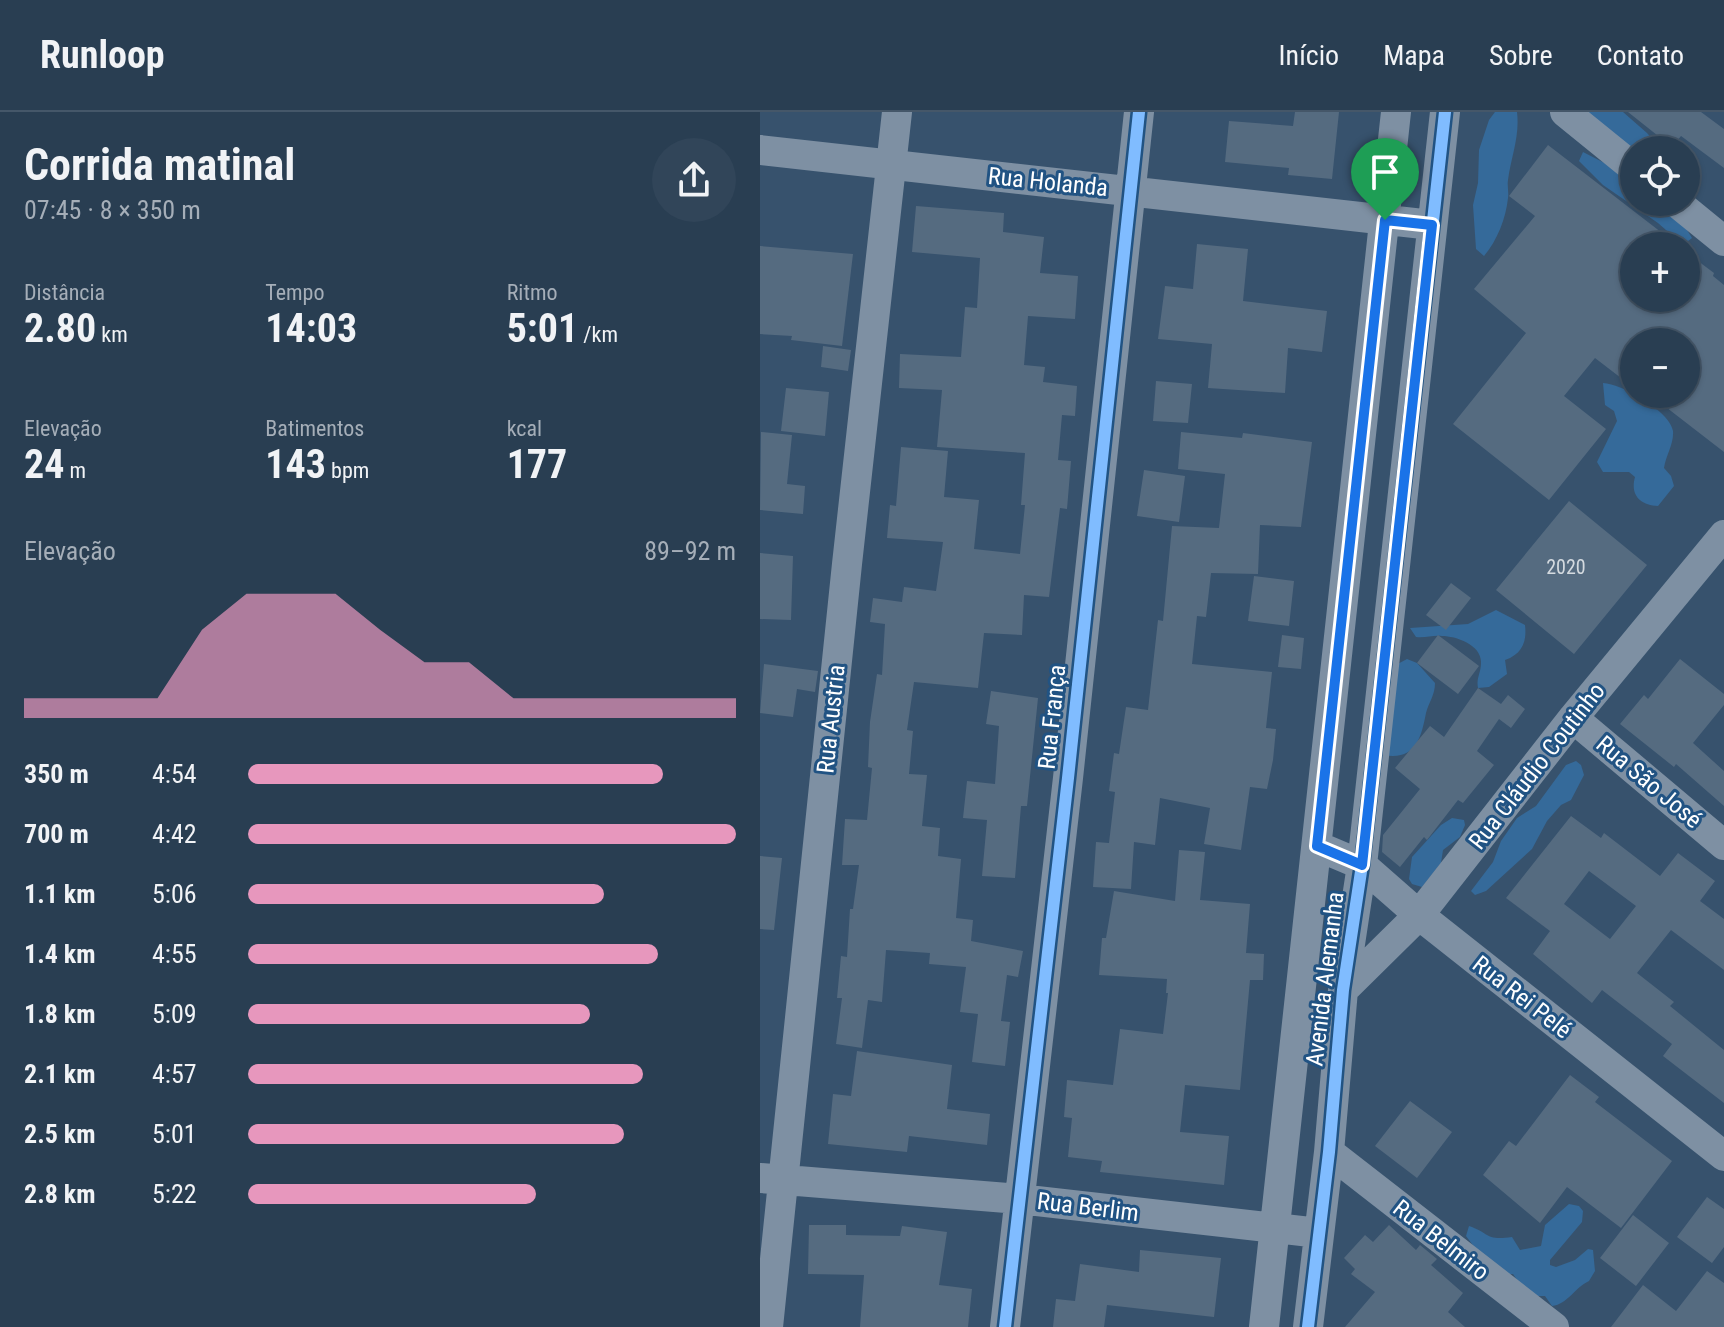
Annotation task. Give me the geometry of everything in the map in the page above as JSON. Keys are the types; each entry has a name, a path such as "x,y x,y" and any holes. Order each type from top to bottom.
{"street":[{"name":"Rua Austria","path":"768,1327 772,1179 897,112"},
{"name":"Rua França","path":"1005,1327 1070,762 1139,112"},
{"name":"Avenida Alemanha","path":"1264,1327 1396,112"},
{"name":"Avenida Alemanha","path":"1308,1327 1329,1152 1343,990 1362,865 1445,112"},
{"path":"1565,112 1620,157"},
{"name":"Rua Holanda","path":"760,150 1432,225"},
{"path":"1693,216 1724,241"},
{"name":"Rua Cláudio Coutinho","path":"1343,990 1419,915 1573,718 1723,539"},
{"name":"Rua São José","path":"1573,718 1724,845"},
{"name":"Rua Rei Pelé","path":"1317,846 1362,865 1419,915 1724,1156"},
{"name":"Rua Belmiro","path":"1329,1152 1554,1327"},
{"name":"Rua Berlim","path":"772,1179 1019,1199 1319,1233"}],"shaded area":[{"path":"1495,112 1517,112 1517,130 1505,213 1497,236 1484,256 1476,249 1473,205 1478,183 1479,150 1489,120"},
{"path":"1585,112 1623,112 1650,136 1620,136 1620,139"},
{"path":"1583,152 1620,171 1620,197 1603,185 1579,161"},
{"path":"1648,216 1675,216 1688,232 1668,232"},
{"path":"1603,383 1620,387 1620,408 1656,408 1670,423 1673,436 1664,468 1674,486 1658,506 1646,504 1638,498 1634,489 1635,477 1629,472 1603,472 1597,462 1617,421 1614,411 1605,405"},
{"path":"1496,610 1525,625 1525,637 1519,651 1505,660 1507,674 1489,687 1478,688 1481,663 1473,647 1448,636 1416,637 1410,628 1468,624"},
{"path":"1407,659 1417,663 1435,683 1434,691 1415,746 1403,755 1383,755 1392,667"},
{"path":"1576,761 1584,775 1571,800 1561,805 1547,821 1532,849 1486,891 1475,895 1471,891 1493,862 1501,841 1517,818 1536,806 1566,765"},
{"path":"1452,818 1464,820 1460,837 1443,850 1441,863 1422,887 1412,884 1409,879 1412,857 1441,825"},
{"path":"1569,1204 1579,1206 1583,1211 1582,1222 1550,1260 1550,1265 1556,1267 1575,1260 1588,1249 1593,1250 1595,1271 1589,1281 1558,1305 1552,1306 1545,1296 1528,1296 1513,1274 1495,1275 1466,1236 1469,1226 1492,1237 1512,1237 1520,1250 1541,1246 1545,1225"}],"building":[{"path":"1295,112 1339,112 1332,179 1288,175 1289,168 1225,162 1229,121 1293,126"},
{"path":"1628,112 1701,112 1724,129 1724,168 1700,150 1700,136 1658,136"},
{"path":"1548,145 1620,201 1620,216 1640,216 1661,232 1620,232 1620,312 1700,312 1700,262 1714,273 1713,276 1724,285 1724,452 1667,408 1700,408 1700,328 1620,328 1620,377 1595,358 1564,396 1606,429 1549,500 1453,424 1526,333 1474,289 1535,216 1509,196"},
{"path":"916,206 1004,213 1003,232 1044,237 1040,273 1078,276 1075,319 1028,316 1024,365 1045,367 1043,382 1077,386 1075,416 1062,415 1058,460 1071,461 1067,509 1060,508 1049,597 1024,595 1022,635 984,633 978,688 914,682 907,730 913,731 909,774 927,775 922,826 940,828 938,856 961,859 956,918 973,920 971,941 1023,951 1018,977 1007,975 1001,1021 1010,1022 1005,1066 972,1062 978,1014 960,1012 966,967 929,964 930,953 886,950 882,1002 868,1000 862,1048 836,1044 842,998 837,998 841,956 847,957 850,909 853,909 859,865 842,865 845,819 867,820 872,768 868,767 870,722 877,674 882,675 885,624 870,622 873,598 902,602 904,587 936,591 943,542 887,538 890,505 896,506 901,447 948,451 944,497 979,500 974,549 1020,554 1025,505 1021,505 1025,453 937,447 942,390 899,388 900,354 961,357 965,307 977,308 980,258 912,252"},
{"path":"1197,244 1248,249 1243,301 1327,311 1322,352 1288,348 1285,393 1208,388 1212,344 1158,339 1165,286 1193,289"},
{"path":"760,246 853,254 842,346 791,340 792,336 760,334"},
{"path":"823,346 851,350 848,371 821,367"},
{"path":"1156,381 1192,384 1188,423 1153,421"},
{"path":"786,388 829,392 825,436 781,431"},
{"path":"761,432 792,435 787,484 805,486 803,514 760,510"},
{"path":"1181,432 1242,438 1243,433 1312,442 1301,527 1260,525 1258,574 1211,573 1206,617 1197,616 1192,664 1272,672 1266,728 1276,729 1273,760 1267,789 1250,787 1241,850 1204,844 1210,808 1160,798 1155,845 1134,842 1131,889 1093,887 1096,842 1109,843 1115,792 1109,791 1114,753 1119,754 1126,707 1148,710 1158,620 1163,621 1172,526 1219,528 1225,474 1178,469"},
{"path":"1144,470 1185,476 1179,522 1137,516"},
{"path":"1569,501 1647,565 1574,654 1496,590"},
{"path":"760,553 793,556 791,620 760,619"},
{"path":"1254,576 1294,581 1289,626 1248,621"},
{"path":"1451,583 1471,598 1446,630 1426,615"},
{"path":"1282,635 1304,638 1301,669 1278,667"},
{"path":"1438,635 1479,666 1458,694 1417,663"},
{"path":"1680,659 1724,694 1724,705 1693,743 1724,771 1724,806 1676,764 1674,767 1620,724 1644,695 1648,699"},
{"path":"764,664 818,671 815,692 797,689 793,717 760,713"},
{"path":"1478,688 1501,704 1508,695 1525,709 1511,728 1499,719 1477,751 1494,765 1463,803 1458,800 1427,840 1424,837 1400,867 1382,852 1383,835 1420,789 1395,768 1430,726 1444,737"},
{"path":"991,691 1038,698 1027,806 1021,806 1015,878 982,876 987,820 963,818 967,781 995,784 999,726 986,724"},
{"path":"1571,816 1601,838 1604,833 1660,876 1678,853 1715,881 1700,901 1724,919 1724,970 1671,930 1637,973 1674,1002 1670,1006 1724,1050 1724,1103 1663,1056 1672,1044 1602,990 1592,1003 1533,954 1550,931 1506,898","holes":["1589,871 1636,906 1610,939 1564,904"]},
{"path":"1179,850 1205,852 1200,900 1250,904 1246,953 1264,954 1263,980 1250,980 1240,1090 1185,1085 1180,1132 1229,1136 1224,1185 1100,1172 1102,1161 1068,1157 1072,1118 1064,1117 1067,1080 1113,1085 1120,1029 1163,1034 1167,979 1099,975 1102,938 1106,938 1114,891 1175,901"},
{"path":"760,856 782,858 774,930 760,929"},
{"path":"857,1051 952,1065 947,1109 990,1114 987,1145 909,1136 907,1152 828,1144 833,1094 851,1096"},
{"path":"1570,1075 1599,1097 1595,1102 1672,1161 1621,1228 1567,1187 1540,1223 1483,1175 1509,1141 1516,1146"},
{"path":"1410,1101 1452,1132 1417,1178 1375,1146"},
{"path":"1707,1197 1724,1209 1724,1247 1712,1263 1677,1237"},
{"path":"1633,1215 1669,1243 1636,1286 1600,1258"},
{"path":"809,1225 846,1225 846,1235 900,1236 902,1226 947,1232 939,1285 972,1289 968,1327 860,1327 864,1275 808,1274"},
{"path":"1389,1225 1416,1250 1420,1245 1437,1259 1431,1265 1463,1293 1448,1312 1465,1327 1345,1327 1375,1292 1351,1274 1355,1269 1344,1258 1365,1235 1373,1242"},
{"path":"1140,1250 1221,1258 1214,1317 1107,1305 1104,1327 1053,1327 1056,1299 1075,1301 1080,1264 1139,1272"},
{"path":"1707,1271 1724,1283 1724,1327 1611,1327 1643,1285 1676,1311"}],"cycle path":[{"path":"1005,1327 1068,778 1139,112"},
{"path":"1308,1327 1329,1152 1343,990 1362,865 1445,112"}],"route":[{"path":"1385,220 1432,225 1362,865 1317,846 1385,220"}]}
